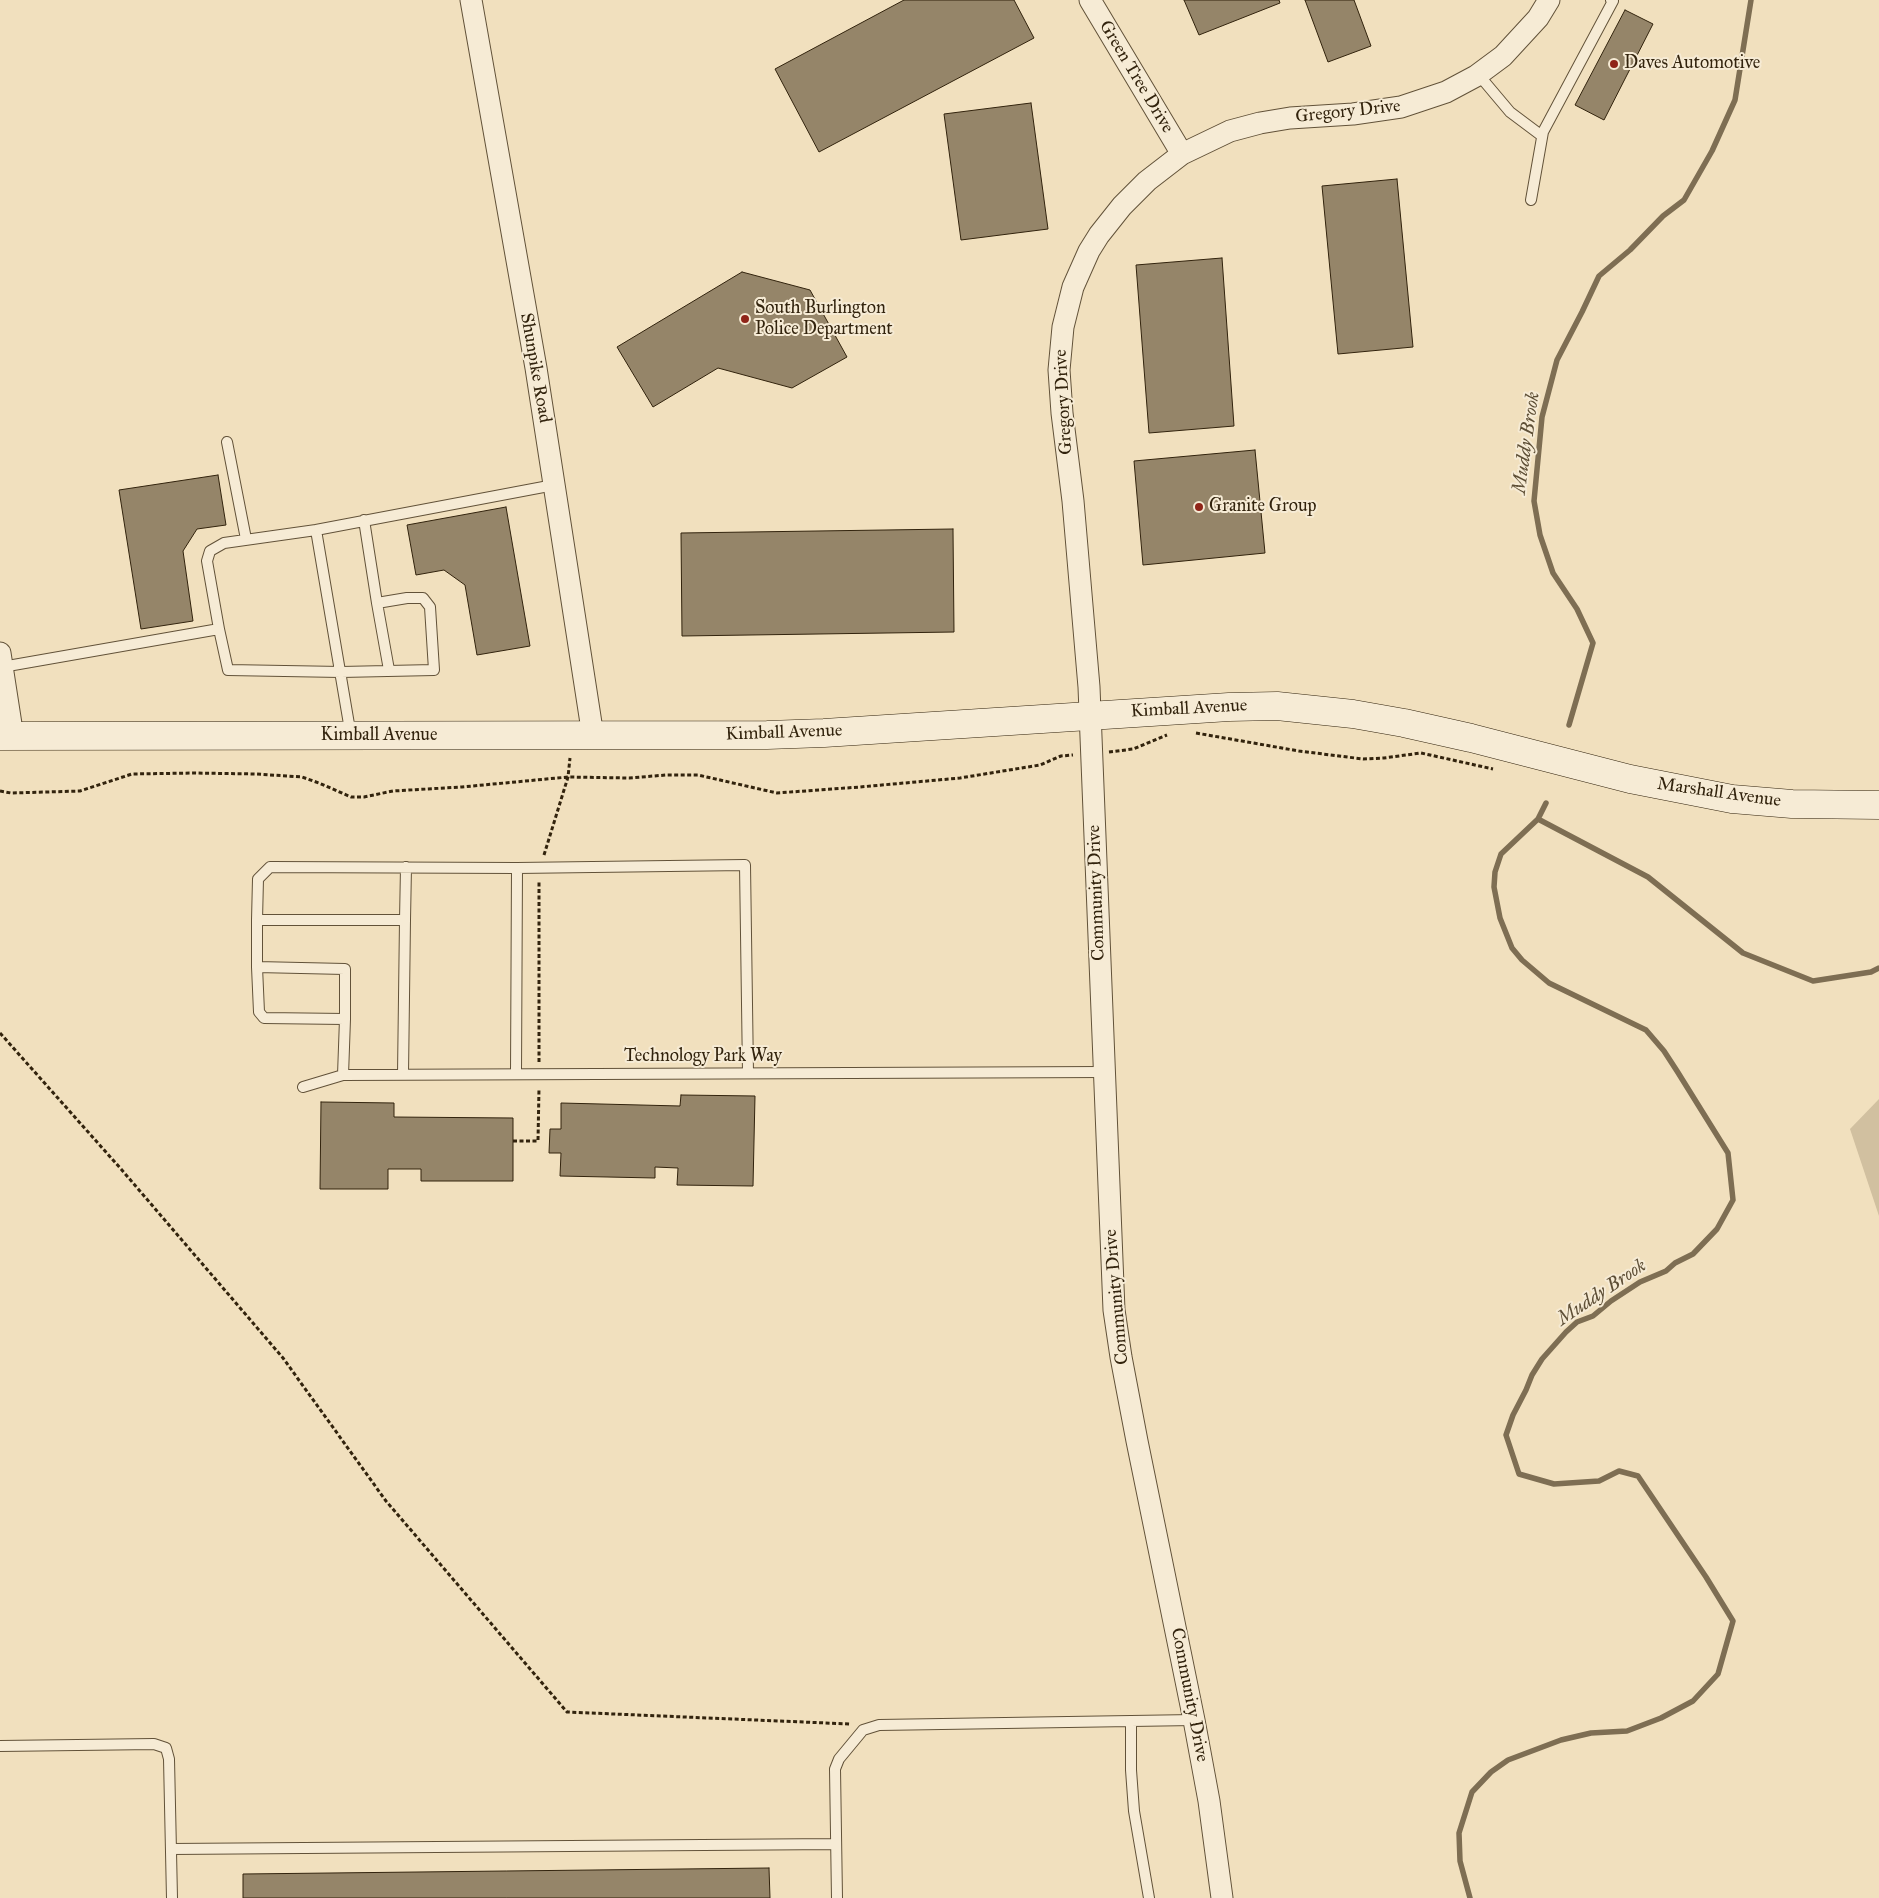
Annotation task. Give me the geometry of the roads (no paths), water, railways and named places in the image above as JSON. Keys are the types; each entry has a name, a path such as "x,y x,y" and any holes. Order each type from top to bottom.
{"main road":[{"name":"Kimball Avenue","path":"6,736 767,735 1245,706 1304,708 1404,723 1562,762"},
{"name":"Marshall Avenue","path":"1562,762 1732,799 1792,804 1879,805"}],"street":[{"name":"Shunpike Road","path":"471,0 554,485 593,736"},
{"name":"Green Tree Drive","path":"1090,0 1182,154"},
{"name":"Gregory Drive","path":"1088,687 1059,370 1063,327 1073,287 1089,251 1099,235 1122,206 1147,181 1182,154 1230,131 1290,118 1353,114 1401,107 1446,92 1478,74 1515,45 1538,18 1549,0"},
{"path":"1,660 6,736"},
{"name":"Community Drive","path":"1088,687 1114,1310 1136,1441 1209,1801 1222,1898"}],"lane":[{"path":"1531,200 1542,136 1558,102 1613,1 1611,0"},
{"path":"1478,74 1510,112 1542,136"},
{"path":"227,442 246,539"},
{"path":"378,603 407,598 423,598 430,607 434,670 341,672 228,670 207,561 210,551 224,543 316,530 554,485"},
{"path":"364,520 389,670"},
{"path":"316,530 351,736"},
{"path":"1,660 219,629"},
{"path":"345,1019 264,1018 259,1012 257,967 258,879 270,867 517,868 744,865 748,1073"},
{"path":"403,1074 406,867"},
{"path":"516,1073 517,868"},
{"path":"257,920 405,920"},
{"path":"257,967 345,968 344,1075"},
{"name":"Technology Park Way","path":"303,1087 344,1075 1104,1072"},
{"path":"837,1898 836,1763 863,1730 879,1725 1194,1720"},
{"path":"1131,1721 1131,1770 1134,1811 1149,1898"},
{"path":"0,1746 154,1744 166,1748 169,1759 172,1898"},
{"path":"171,1850 836,1844"}],"waterway":[{"name":"Muddy Brook","path":"1569,725 1593,643 1577,609 1553,573 1540,535 1534,501 1542,417 1557,360 1599,276 1630,250 1663,216 1684,200 1712,151 1735,100 1751,0"},
{"name":"Muddy Brook","path":"1470,1898 1460,1861 1459,1833 1472,1792 1491,1772 1508,1760 1561,1740 1591,1733 1627,1731 1661,1718 1693,1701 1718,1674 1733,1621 1706,1577 1638,1476 1619,1471 1599,1481 1554,1484 1519,1474 1506,1435 1513,1415 1532,1375 1542,1359 1566,1332 1577,1322 1593,1316 1611,1301 1640,1282 1666,1271 1675,1263 1693,1254 1717,1229 1733,1200 1728,1153 1664,1051 1646,1030 1549,983 1522,960 1512,948 1500,918 1494,887 1495,872 1501,854 1538,819 1546,803"},
{"path":"1538,819 1648,877 1743,953 1813,981 1871,972 1879,968"}],"place":[{"name":"Daves Automotive","path":"1614,64"},
{"name":"South Burlington Police Department","path":"745,319"},
{"name":"Granite Group","path":"1199,507"}]}
